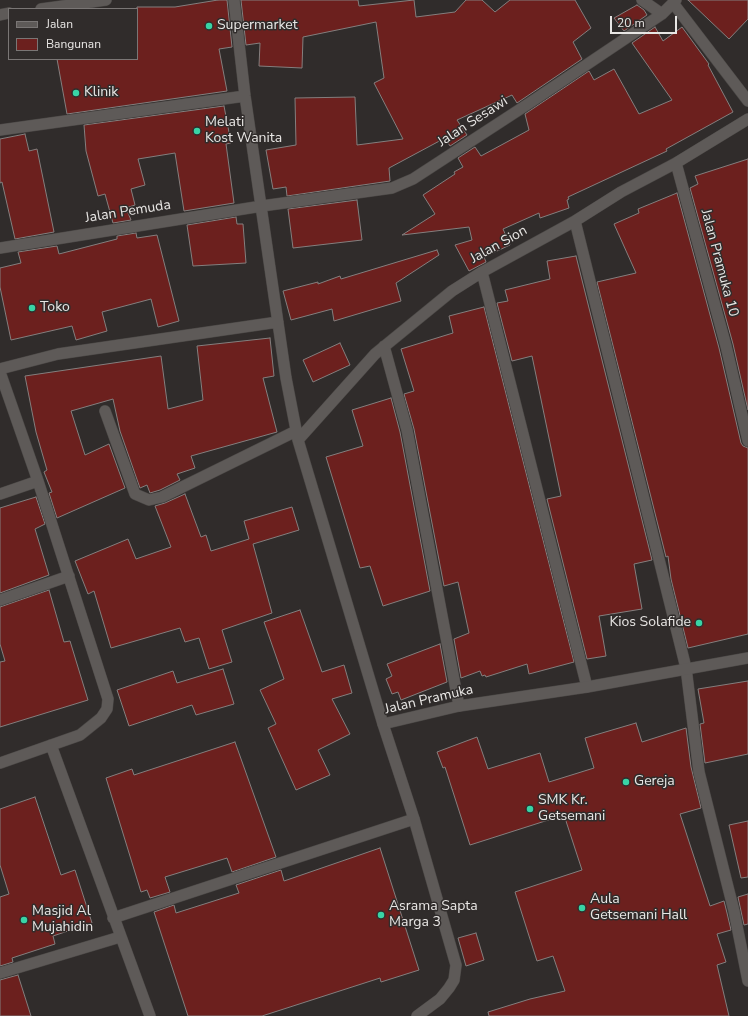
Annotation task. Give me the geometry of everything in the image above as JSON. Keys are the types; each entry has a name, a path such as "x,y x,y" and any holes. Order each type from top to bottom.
{"street":[{"path":"48,8 106,0"},
{"path":"234,0 245,96 278,322 297,435 383,724"},
{"path":"642,0 662,14"},
{"path":"674,2 748,101"},
{"name":"Jalan Sesawi","path":"262,206 374,192 392,188 413,179 662,14 674,2"},
{"path":"0,130 245,96"},
{"name":"Jalan Sion","path":"297,435 384,346 452,291 482,272 575,221 621,192 676,164 748,119"},
{"name":"Jalan Pramuka 10","path":"676,164 726,346 748,442"},
{"name":"Jalan Pemuda","path":"0,248 262,206"},
{"path":"575,221 686,668 699,772 732,904 748,981"},
{"path":"482,272 586,687"},
{"path":"0,763 80,735 101,718 107,709 108,699 105,685 38,481 0,371 58,354 278,322"},
{"path":"384,346 407,430 459,706"},
{"path":"105,411 135,494 149,500 162,497 297,435"},
{"path":"0,494 38,481"},
{"path":"0,600 69,576"},
{"name":"Jalan Pramuka","path":"417,1016 440,999 449,988 454,980 456,965 414,818 383,724 459,706 586,687 748,658"},
{"path":"51,745 150,1016"},
{"path":"113,918 414,818"},
{"path":"0,973 120,937"}],"building":[{"path":"218,0 227,0 232,47 219,49 227,91 67,114 57,60 138,60 137,7 175,7"},
{"path":"241,0 358,0 359,6 414,0 416,17 455,12 466,0 482,0 495,12 510,0 575,0 591,28 573,42 582,59 517,103 512,95 457,120 467,135 450,146 445,138 389,168 390,181 287,196 286,187 273,189 266,150 296,145 295,98 355,97 357,145 403,139 374,83 384,78 376,22 303,37 302,68 259,66 260,43 246,45"},
{"path":"688,0 748,0 748,19 729,39"},
{"path":"637,5 644,10 647,15 624,31 614,18"},
{"path":"655,27 663,41 682,27 709,64 708,65 733,112 666,149 667,151 568,197 569,199 567,200 569,208 540,218 539,213 503,229 510,245 484,257 486,262 469,271 455,245 472,240 469,227 402,235 435,214 423,195 463,167 458,158 475,147 481,156 529,130 525,114 589,71 594,80 614,69 639,114 672,100 632,43"},
{"path":"224,106 231,143 226,144 234,203 184,211 175,153 138,159 145,185 131,189 135,205 126,208 131,220 113,223 105,194 98,196 86,151 84,125"},
{"path":"25,134 29,151 37,149 54,232 15,239 2,182 0,183 0,139"},
{"path":"748,159 748,410 733,344 690,188 698,184 695,176"},
{"path":"677,193 719,348 741,443 743,446 748,448 748,634 688,648 671,579 668,556 666,557 597,282 636,273 614,224 639,213 638,209"},
{"path":"357,200 362,240 293,248 288,209"},
{"path":"236,217 237,224 243,224 246,263 193,266 187,225"},
{"path":"136,233 137,238 157,235 179,321 158,327 151,299 102,312 107,331 76,340 72,326 11,340 0,287 0,268 21,263 18,252 57,246 59,254 117,239 117,236"},
{"path":"437,250 439,255 396,283 401,301 334,321 332,309 291,320 283,291 318,282 318,284 340,276 341,279"},
{"path":"576,256 652,560 634,564 642,609 599,616 606,656 587,659 547,499 561,496 532,356 512,361 497,303 508,301 505,290 550,279 547,261"},
{"path":"484,307 574,662 529,674 527,664 486,677 485,675 482,676 480,671 461,678 454,639 469,633 458,582 444,586 414,429 404,394 414,391 401,349 453,333 449,316"},
{"path":"270,338 274,376 263,378 277,432 191,456 195,468 177,474 180,480 160,490 150,493 147,485 140,488 120,431 113,399 71,411 85,455 109,444 125,488 57,518 49,493 52,492 44,472 47,470 36,432 25,376 161,356 168,409 203,400 197,346"},
{"path":"340,343 350,365 313,382 303,360"},
{"path":"391,398 400,432 430,591 383,606 370,566 360,568 326,457 363,446 352,410"},
{"path":"185,494 201,537 206,535 211,551 249,539 244,521 292,507 299,530 253,544 272,613 222,630 232,662 209,669 199,638 185,642 180,628 111,648 94,591 88,594 75,561 128,539 136,559 171,547 155,506"},
{"path":"36,497 45,524 35,529 49,575 0,593 0,508"},
{"path":"49,590 64,642 70,641 88,700 0,727 0,662 5,661 0,644 0,607"},
{"path":"300,610 322,672 344,665 352,693 332,699 350,734 318,750 330,775 296,790 268,728 276,724 260,690 284,679 264,622"},
{"path":"440,644 447,682 401,700 398,692 392,694 386,679 392,676 387,664"},
{"path":"223,669 234,704 196,715 192,705 129,726 117,690 173,671 177,683"},
{"path":"748,681 748,754 705,763 700,724 704,723 698,689"},
{"path":"636,723 642,742 686,728 691,767 701,808 680,814 710,906 724,901 727,913 731,930 717,934 726,962 717,965 729,1016 489,1016 488,1012 530,999 565,991 553,956 537,961 515,892 582,870 564,815 470,845 445,767 443,768 437,752 477,737 488,769 540,753 549,782 594,768 585,738"},
{"path":"235,742 276,857 232,872 227,858 165,877 170,892 150,898 147,890 141,892 106,778 132,769 134,775"},
{"path":"35,797 61,875 75,870 92,923 53,936 55,944 12,958 13,962 0,966 0,897 9,894 0,865 0,809"},
{"path":"748,821 748,877 741,878 729,825"},
{"path":"380,848 419,970 381,982 380,978 262,1016 188,1016 154,912 174,905 176,913 239,893 236,885 281,870 284,881"},
{"path":"748,894 748,924 744,925 738,897"},
{"path":"476,933 484,960 466,966 458,938"},
{"path":"18,975 31,1016 0,1016 0,980"}],"place":[{"name":"Supermarket","path":"209,26"},
{"name":"Klinik","path":"76,93"},
{"name":"Melati Kost Wanita","path":"197,131"},
{"name":"Toko","path":"32,308"},
{"name":"Kios Solafide","path":"699,623"},
{"name":"Gereja","path":"626,782"},
{"name":"SMK Kr. Getsemani","path":"530,809"},
{"name":"Aula Getsemani Hall","path":"582,908"},
{"name":"Asrama Sapta Marga 3","path":"381,915"},
{"name":"Masjid Al Mujahidin","path":"24,920"}]}
